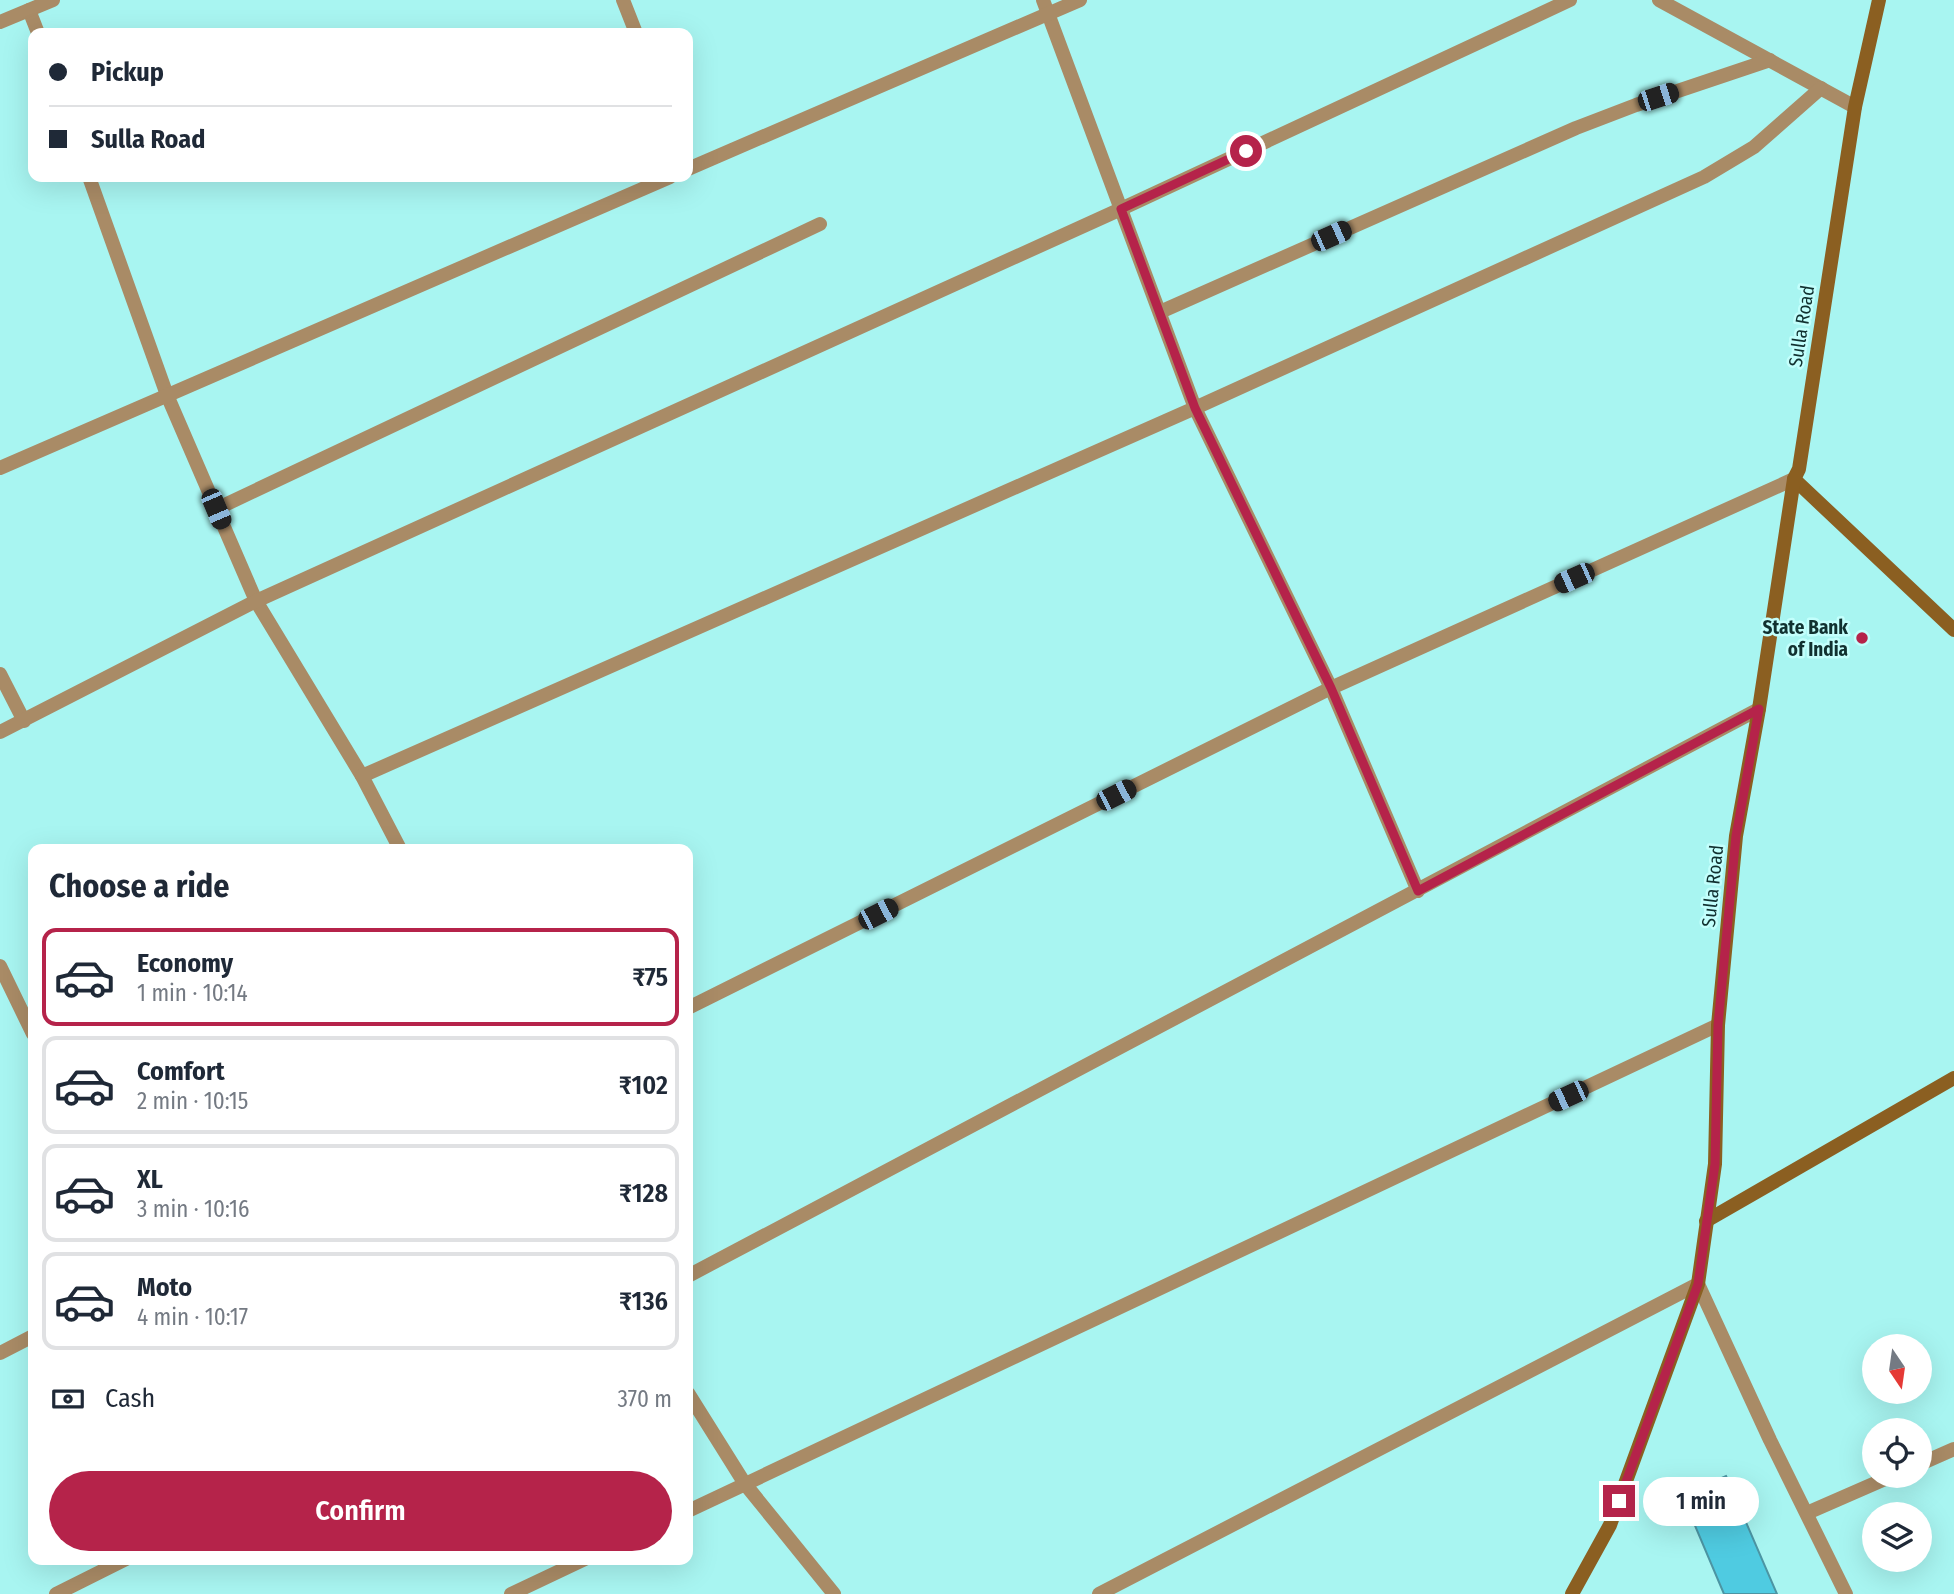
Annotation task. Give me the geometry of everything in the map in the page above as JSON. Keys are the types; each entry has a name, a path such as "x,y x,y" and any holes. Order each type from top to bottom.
{"main road":[{"name":"Sulla Road","path":"1572,1594 1610,1525 1698,1284 1715,1164 1718,1025 1736,836 1759,709 1794,479 1799,469 1855,107 1879,0"},
{"path":"1794,479 1954,631"},
{"path":"1706,1222 1954,1079"}],"street":[{"path":"0,22 53,0"},
{"path":"623,0 634,28"},
{"path":"693,167 1045,7 1080,0"},
{"path":"0,733 256,601 1121,209 1570,0"},
{"path":"1659,0 1855,107"},
{"path":"1045,7 1195,408 1331,688 1418,891"},
{"path":"29,10 36,28"},
{"path":"1160,312 1576,128 1770,60"},
{"path":"362,776 1195,408 1704,177 1754,147 1821,88"},
{"path":"91,182 166,395 256,601 362,776 397,844"},
{"path":"0,468 658,182"},
{"path":"216,509 820,224"},
{"path":"693,1006 1331,688 1794,479"},
{"path":"0,674 24,720"},
{"path":"693,1273 1759,709"},
{"path":"0,966 28,1024"},
{"path":"693,1509 1718,1025"},
{"path":"1099,1594 1698,1284 1770,1440 1846,1594"},
{"path":"0,1353 28,1339"},
{"path":"693,1401 745,1484 834,1594"},
{"path":"1932,1459 1954,1449"},
{"path":"1807,1513 1864,1488"},
{"path":"56,1594 114,1565"},
{"path":"511,1594 572,1565"}],"building":[{"path":"1726,1476 1777,1594 1724,1594 1682,1495"}],"place":[{"name":"State Bank of India","path":"1862,638"}],"route":[{"path":"1246,151 1121,209 1195,408 1331,688 1418,891 1759,709 1736,836 1718,1025 1715,1164 1698,1284 1619,1501"}]}
